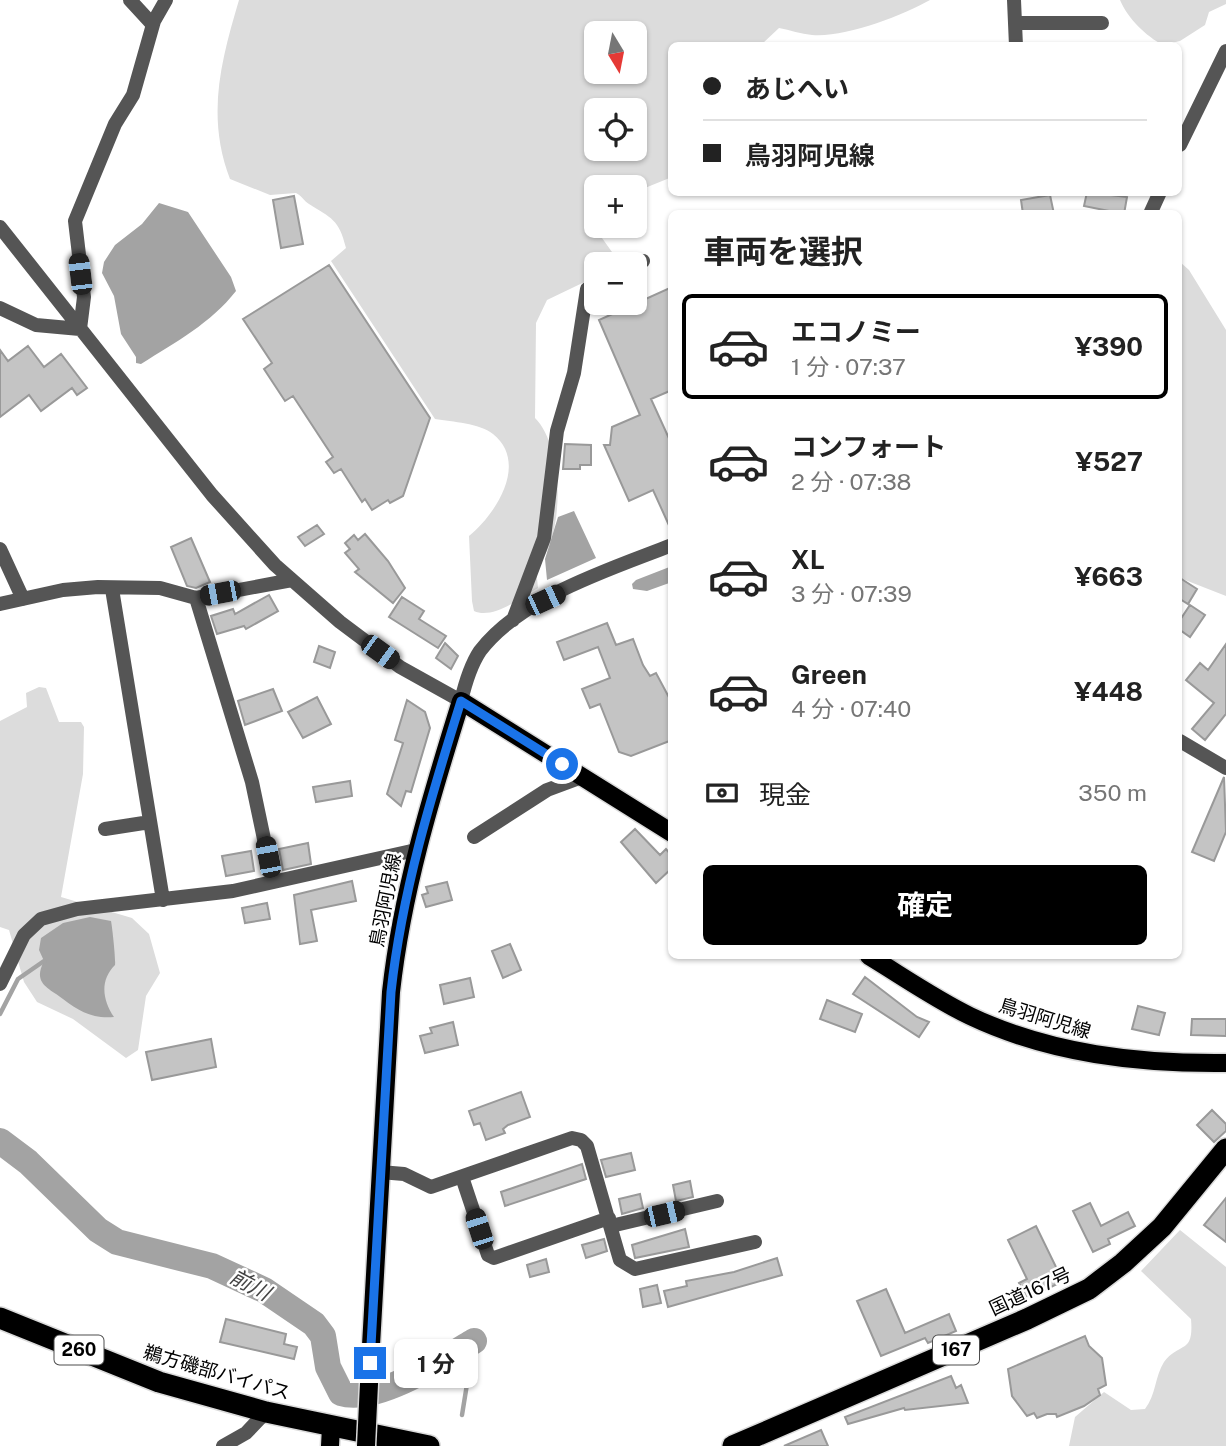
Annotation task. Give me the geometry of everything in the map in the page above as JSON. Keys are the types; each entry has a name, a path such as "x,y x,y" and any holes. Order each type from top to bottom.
{"highway":[{"name":"国道167号","path":"733,1446 1027,1319 1089,1289 1124,1263 1168,1219 1226,1149"},
{"name":"鵜方磯部バイパス","path":"0,1318 159,1382 266,1412 331,1437 417,1445"}],"main road":[{"path":"461,701 668,831"},
{"name":"鳥羽阿児線","path":"366,1446 380,1171 391,992 397,939 416,850 461,701"},
{"name":"鳥羽阿児線","path":"874,959 972,1017 1038,1041 1106,1056 1226,1063"}],"street":[{"path":"130,0 153,25"},
{"path":"80,329 84,297 75,221 115,124 133,95 153,25 166,0"},
{"path":"1014,0 1016,42"},
{"path":"1015,23 1102,23"},
{"path":"1182,141 1226,51"},
{"path":"0,227 212,495 292,580 340,622 400,667 461,701 468,675 480,652 513,620 545,600 668,547"},
{"path":"0,307 36,325 80,329"},
{"path":"513,620 544,538 557,430 574,373 584,308"},
{"path":"0,549 23,599"},
{"path":"0,604 63,590 160,588 196,598 292,580"},
{"path":"112,589 163,900"},
{"path":"196,598 252,782 273,882"},
{"path":"1182,742 1226,768"},
{"path":"474,837 547,790 582,777"},
{"path":"105,829 150,822"},
{"path":"0,984 24,935 41,919 77,909 233,891 416,850"},
{"path":"380,1171 404,1174 431,1187 572,1138 581,1140 587,1146 620,1261 635,1269 755,1242"},
{"path":"462,1177 488,1255 494,1258 610,1222 717,1201"},
{"path":"223,1446 246,1433 266,1412"}],"shaded area":[{"path":"239,0 930,0 889,19 840,33 812,35 779,28 764,42 668,42 668,179 647,187 647,175 584,175 584,238 602,238 612,252 584,252 584,282 547,300 536,323 535,418 545,432 552,450 558,493 556,515 546,554 536,568 538,588 507,606 490,612 474,611 469,536 489,515 505,488 508,459 503,446 493,434 481,427 435,419 331,261 346,248 333,220 296,193 270,195 230,179 219,133 219,89"},
{"path":"1120,0 1226,0 1226,4 1209,12 1205,25 1176,42 1158,42 1128,14"},
{"path":"159,203 188,212 231,277 236,291 216,313 141,364 136,363 136,357 121,334 114,296 102,273 104,262 115,245 142,224"},
{"path":"1182,264 1189,270 1226,330 1226,596 1182,579"},
{"path":"574,511 596,558 547,580 545,559 558,517"},
{"path":"668,568 668,583 647,591 633,589 632,584"},
{"path":"39,687 46,688 59,722 81,722 84,727 83,774 61,897 132,918 149,934 160,973 146,996 138,1050 126,1058 73,1019 37,1002 24,982 9,930 0,927 0,721 27,707 26,693"},
{"path":"90,917 111,921 115,965 107,977 104,990 114,1017 99,1017 80,1010 41,980 44,961 39,950 41,938 63,923"},
{"path":"1180,1230 1226,1267 1226,1446 1069,1446 1075,1417 1104,1392 1131,1410 1145,1409 1164,1362 1188,1343 1191,1319 1141,1271"}],"building":[{"path":"294,196 303,244 281,248 273,200"},
{"path":"1050,196 1053,210 1022,210 1021,200"},
{"path":"1086,196 1127,197 1125,210 1084,206"},
{"path":"329,265 430,418 403,496 390,503 388,500 372,510 365,499 362,502 341,469 334,473 326,462 333,457 293,396 285,401 264,369 272,363 243,319"},
{"path":"668,289 668,392 651,399 668,436 668,523 653,490 629,501 604,445 610,445 612,427 640,415 599,320 610,315 647,315 647,298"},
{"path":"28,346 44,367 61,354 87,388 77,395 72,388 41,411 29,395 0,417 0,350 8,361"},
{"path":"565,444 591,445 591,465 580,465 580,469 563,469"},
{"path":"317,525 324,534 305,546 298,537"},
{"path":"365,534 388,561 405,588 393,603 355,572 359,569 345,553 350,549 345,543 354,535 358,540"},
{"path":"191,538 210,582 196,588 187,586 171,547"},
{"path":"1182,579 1197,589 1188,604 1182,600"},
{"path":"269,595 278,611 246,629 244,626 217,634 211,616 233,609 235,614"},
{"path":"402,597 424,611 419,619 446,636 438,648 389,617"},
{"path":"1190,605 1205,615 1190,637 1182,631 1182,617"},
{"path":"607,623 616,645 633,639 643,665 650,676 656,673 668,696 668,742 631,756 619,752 600,704 590,708 582,689 610,678 598,647 564,660 557,642"},
{"path":"445,643 458,656 451,669 436,658"},
{"path":"1226,644 1226,714 1205,740 1192,729 1214,703 1186,680 1200,663 1208,670"},
{"path":"319,646 335,652 330,668 314,662"},
{"path":"273,689 282,711 245,725 238,701"},
{"path":"317,697 331,724 303,738 288,712"},
{"path":"407,700 425,712 430,728 411,792 406,791 401,806 387,794 403,743 395,740"},
{"path":"1224,777 1226,832 1214,861 1192,852"},
{"path":"350,781 352,796 316,802 313,787"},
{"path":"635,829 660,855 666,849 668,851 668,872 656,883 621,842"},
{"path":"308,843 311,864 283,870 279,849"},
{"path":"251,851 254,871 226,876 222,856"},
{"path":"352,881 356,901 311,910 317,941 300,944 294,895"},
{"path":"447,882 452,900 426,907 422,895 428,893 426,887"},
{"path":"267,903 270,919 245,923 242,908"},
{"path":"510,944 521,970 503,978 492,951"},
{"path":"865,977 917,1017 929,1022 919,1037 853,994"},
{"path":"470,978 474,997 444,1004 440,985"},
{"path":"827,1000 862,1014 855,1032 820,1019"},
{"path":"1138,1006 1165,1013 1159,1035 1132,1029"},
{"path":"1192,1019 1226,1019 1226,1036 1191,1035"},
{"path":"453,1022 458,1045 425,1053 420,1036 432,1033 430,1028"},
{"path":"211,1039 216,1067 152,1080 146,1052"},
{"path":"521,1092 530,1117 508,1125 503,1129 505,1133 486,1140 480,1123 474,1125 469,1111"},
{"path":"1212,1110 1226,1124 1226,1131 1214,1142 1197,1125"},
{"path":"631,1153 635,1170 606,1177 601,1160"},
{"path":"582,1164 586,1179 505,1206 501,1192"},
{"path":"690,1181 693,1197 676,1201 673,1185"},
{"path":"640,1194 643,1208 622,1214 619,1199"},
{"path":"1226,1198 1226,1242 1204,1225"},
{"path":"1090,1203 1101,1226 1128,1212 1135,1226 1108,1239 1110,1244 1093,1252 1073,1211"},
{"path":"1036,1226 1057,1269 1051,1272 1057,1284 1027,1299 1019,1283 1027,1279 1008,1240"},
{"path":"685,1229 689,1247 635,1258 632,1245"},
{"path":"604,1239 607,1251 586,1258 582,1245"},
{"path":"777,1258 782,1275 668,1307 664,1291 687,1286 686,1281 734,1272"},
{"path":"546,1259 549,1272 530,1277 527,1265"},
{"path":"657,1285 661,1303 643,1307 640,1289"},
{"path":"886,1289 905,1333 949,1314 956,1331 928,1343 925,1338 881,1356 857,1301"},
{"path":"226,1319 286,1334 284,1344 297,1347 294,1359 220,1342"},
{"path":"1085,1336 1089,1346 1102,1358 1106,1385 1098,1389 1100,1395 1084,1406 1057,1417 1056,1414 1047,1414 1037,1418 1034,1413 1027,1416 1012,1396 1008,1369"},
{"path":"951,1376 956,1388 961,1385 968,1403 904,1408 848,1424 845,1417"},
{"path":"821,1430 828,1446 784,1446"}],"waterway":[{"path":"0,1014 18,979 44,961"},
{"name":"前川","path":"0,1141 28,1162 98,1230 117,1242 212,1266 264,1290 314,1324 323,1336 328,1367 341,1393 356,1395 391,1386 428,1369 474,1341"},
{"path":"462,1415 474,1341"}],"route":[{"path":"370,1363 391,992 397,939 416,850 461,701 562,764"}]}
